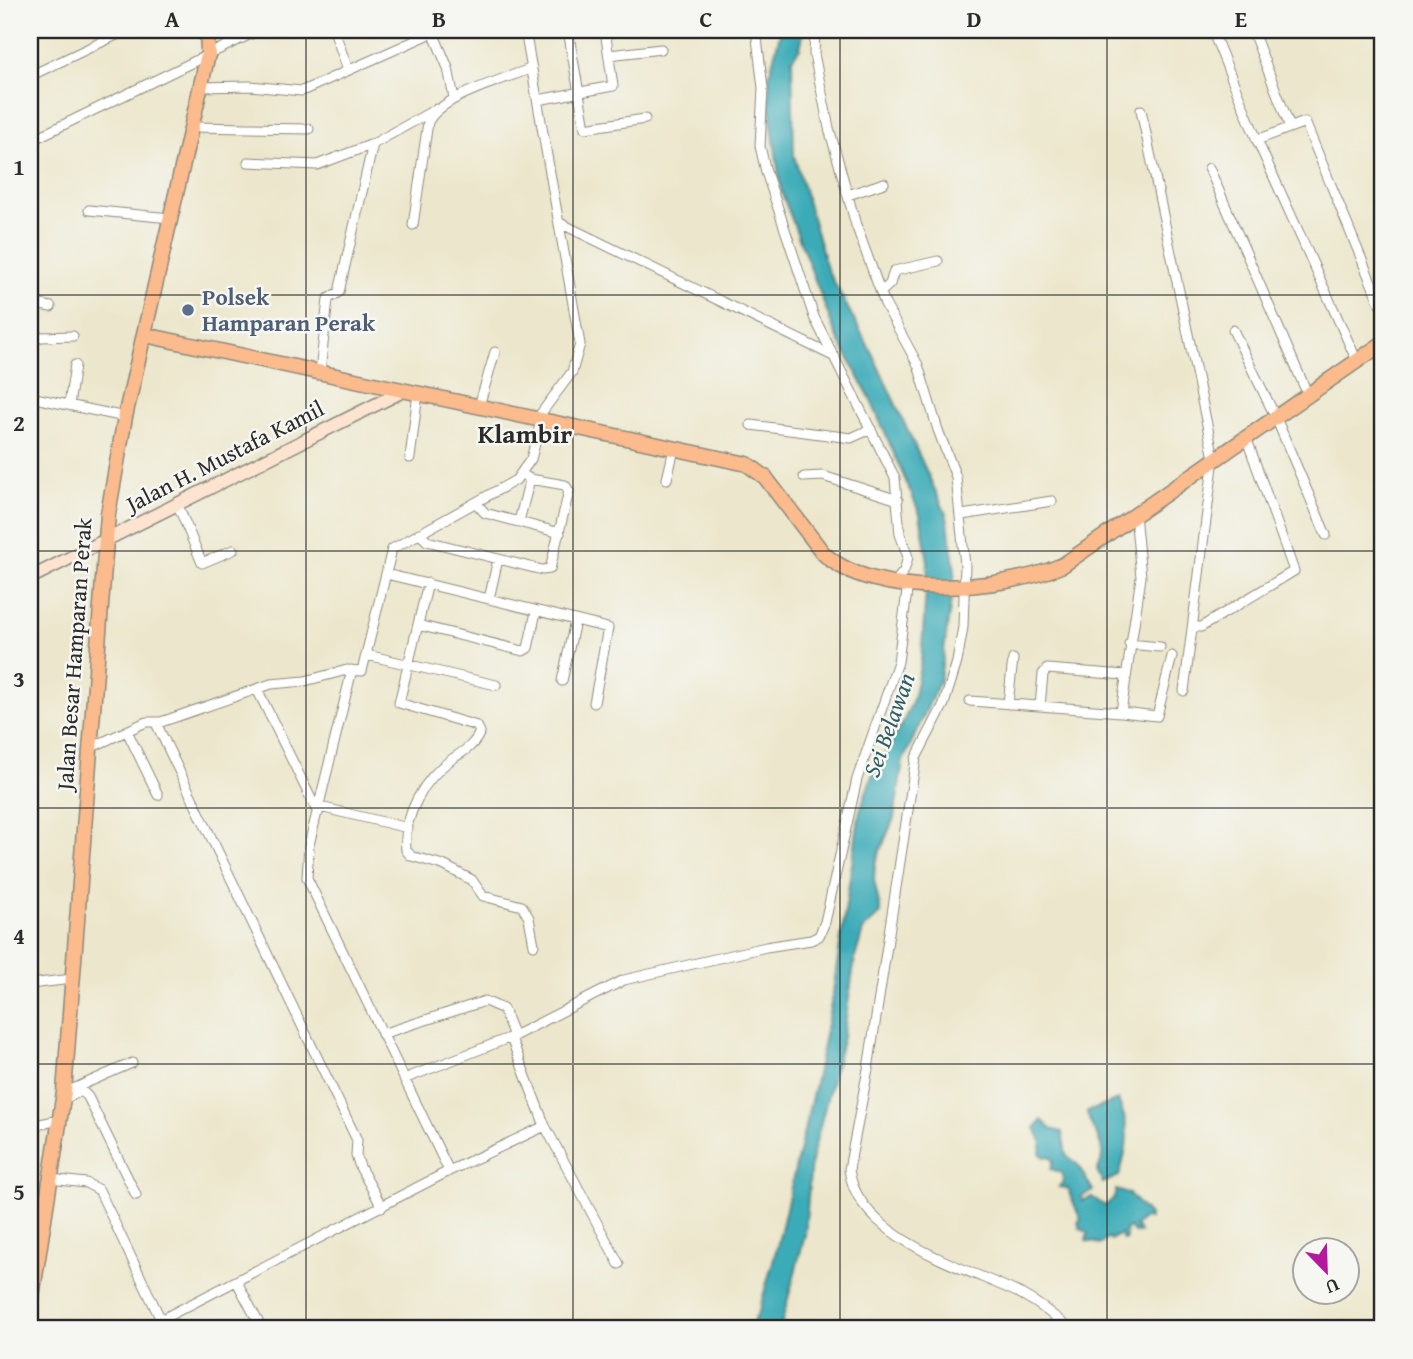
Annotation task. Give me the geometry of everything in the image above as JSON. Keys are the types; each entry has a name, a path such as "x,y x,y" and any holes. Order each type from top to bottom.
{"main road":[{"name":"Jalan Besar Hamparan Perak","path":"30,1309 35,1248 51,1179 63,1096 105,541 125,417 208,54 207,30"},
{"path":"145,335 754,467 827,557 860,575 906,583 963,587 1020,581 1054,569 1383,343"}],"street":[{"path":"30,76 127,30"},
{"path":"30,141 259,30"},
{"path":"334,30 348,70"},
{"path":"200,87 250,86 303,91 430,34 432,30 448,68 454,98"},
{"path":"519,521 538,420 572,372 580,352 525,30"},
{"path":"568,30 585,129 645,119"},
{"path":"538,100 613,86 605,30"},
{"path":"404,1079 513,1037 624,980 765,947 811,940 819,936 825,922 857,779 898,662 906,583 904,571 908,557 900,534 898,500 891,467 802,287 763,162 759,137 763,88 756,30"},
{"path":"815,30 814,54 829,128 848,195 881,292 923,379 937,430 956,477 962,515 963,587 957,662 944,704 916,758 849,1175 865,1209 909,1242 948,1264 1028,1298 1069,1329"},
{"path":"1212,30 1257,140 1357,361"},
{"path":"1255,37 1290,127"},
{"path":"609,55 661,48"},
{"path":"248,162 317,165 373,144 454,98 532,68"},
{"path":"413,225 428,122 436,109"},
{"path":"1141,110 1214,458 1192,619 1195,627 1184,691"},
{"path":"1257,140 1305,122 1383,311"},
{"path":"190,127 309,129"},
{"path":"320,372 328,297 339,292 373,144"},
{"path":"1209,167 1308,395"},
{"path":"848,195 884,183"},
{"path":"89,209 170,218"},
{"path":"560,223 837,358"},
{"path":"881,292 890,284 894,271 938,261"},
{"path":"30,303 51,307"},
{"path":"1233,330 1276,418 1326,535"},
{"path":"30,342 41,337 73,336"},
{"path":"479,406 495,352"},
{"path":"69,405 75,365"},
{"name":"Jalan H. Mustafa Kamil","path":"30,577 403,391"},
{"path":"410,458 418,393"},
{"path":"30,397 125,417"},
{"path":"751,425 851,438 871,429"},
{"path":"1195,627 1201,626 1294,570 1246,437"},
{"path":"667,479 674,449"},
{"path":"90,748 146,722 156,723 257,689 352,670 362,671 391,549 419,533 477,504 526,476 568,488 569,498 550,569 542,570 427,541 419,533"},
{"path":"804,477 823,476 898,500"},
{"path":"962,515 1052,501"},
{"path":"177,503 202,563 233,550"},
{"path":"477,504 485,513 560,533"},
{"path":"1121,712 1141,576 1135,514"},
{"path":"489,599 498,559"},
{"path":"386,574 609,630 594,703"},
{"path":"428,583 399,703 477,726 480,730 472,744 438,771 424,787 405,842 411,856 453,869 472,880 483,896 522,906 529,918 534,945"},
{"path":"418,625 523,650 528,648 536,612"},
{"path":"562,681 575,621"},
{"path":"1129,644 1160,647"},
{"path":"367,654 496,685"},
{"path":"970,701 1157,716 1172,656"},
{"path":"1008,704 1013,659"},
{"path":"1040,706 1042,674 1047,669 1125,675"},
{"path":"352,670 309,845 307,878 449,1171"},
{"path":"257,689 319,810"},
{"path":"156,723 357,1140 356,1155 360,1167 382,1207"},
{"path":"127,731 158,795"},
{"path":"319,810 408,828"},
{"path":"30,984 72,979"},
{"path":"382,1034 485,1001 503,1009 545,1126 619,1264"},
{"path":"63,1096 132,1063"},
{"path":"63,1096 82,1091 88,1097 136,1195"},
{"path":"30,1126 60,1120"},
{"path":"143,1329 449,1171 545,1126"},
{"path":"51,1179 86,1183 99,1190 161,1320"},
{"path":"237,1282 262,1329"}],"water":[{"name":"Sei Belawan","path":"781,30 804,30 800,48 792,59 794,155 827,269 873,355 947,516 955,571 940,680 903,761 894,818 875,863 874,880 881,913 863,930 855,958 843,1037 811,1161 805,1235 780,1329 750,1329 759,1311 777,1247 817,1075 832,999 860,810 872,776 904,721 913,699 921,662 928,562 920,514 869,396 836,335 781,191 769,104 769,76"},
{"path":"1118,1100 1125,1120 1127,1138 1124,1156 1119,1176 1103,1183 1097,1171 1101,1162 1101,1146 1087,1112"},
{"path":"1042,1120 1051,1129 1062,1132 1066,1155 1078,1165 1093,1191 1081,1196 1082,1201 1092,1197 1105,1206 1114,1198 1116,1190 1129,1194 1149,1215 1149,1219 1144,1218 1135,1226 1140,1232 1134,1233 1129,1228 1125,1230 1126,1239 1123,1240 1121,1234 1110,1240 1108,1238 1101,1244 1086,1241 1088,1233 1080,1228 1078,1222 1081,1220 1067,1188 1059,1187 1064,1182 1061,1172 1051,1169 1053,1161 1050,1156 1044,1157 1040,1153 1042,1142 1035,1128"}],"place":[{"name":"Polsek Hamparan Perak","path":"188,310"}],"district":[{"name":"Klambir","path":"525,434"}]}
